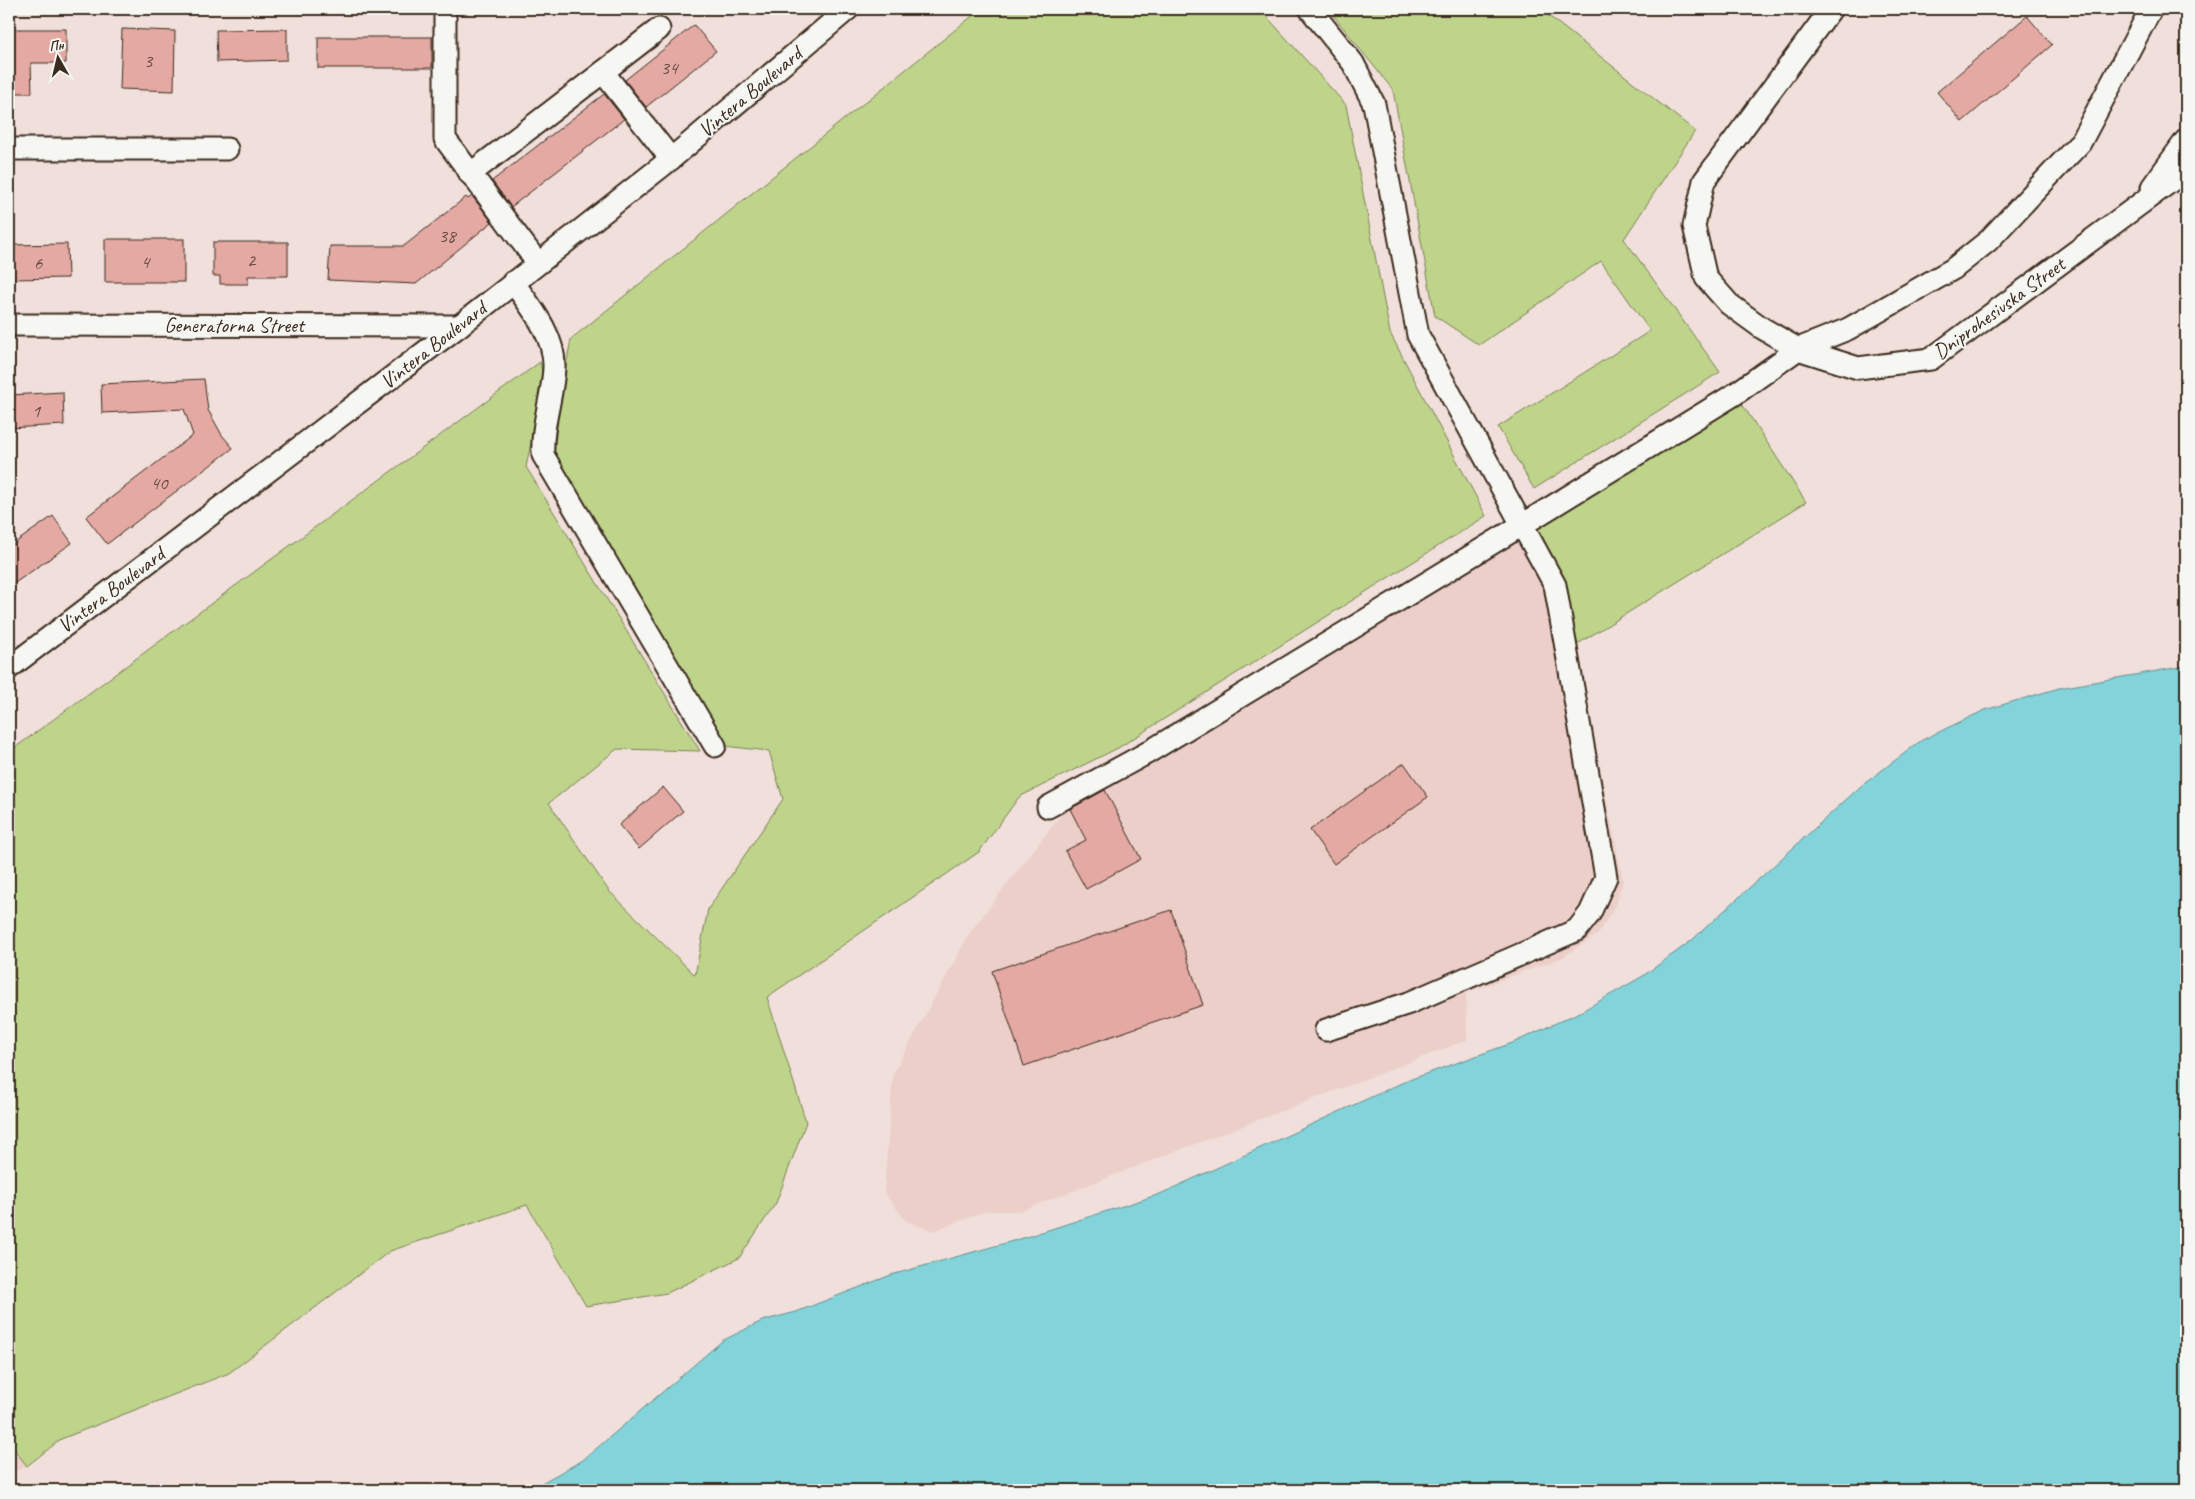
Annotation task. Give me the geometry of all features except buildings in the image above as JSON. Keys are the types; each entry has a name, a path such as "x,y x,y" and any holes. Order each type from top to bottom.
{"street":[{"path":"445,9 445,140 537,262"},
{"name":"Vintera Boulevard","path":"9,668 459,326 537,262 672,159 848,9"},
{"path":"1310,9 1353,63 1374,104 1418,335 1555,585 1606,877 1590,913 1577,930 1409,1003 1326,1030"},
{"name":"Dniprohesivska Street","path":"1831,9 1704,181 1694,226 1706,278 1729,304 1762,328 1798,349 1858,368 1931,359 2186,170"},
{"path":"1048,807 1147,754 1735,394 1798,349 1848,329 1953,269 1988,241 2080,143 2151,9"},
{"path":"470,174 660,29"},
{"path":"603,72 672,159"},
{"path":"2140,204 2186,140"},
{"path":"9,149 227,149"},
{"path":"513,282 536,314 551,344 554,367 542,442 543,455 715,746"},
{"name":"Generatorna Street","path":"9,325 459,326"}],"shaded area":[{"path":"1535,529 1562,579 1623,881 1616,904 1598,934 1563,957 1466,993 1467,1040 1020,1211 986,1211 933,1231 906,1221 884,1192 893,1074 971,931 1067,807 1290,681"},
{"path":"9,1443 27,1466 9,1474"}],"green space":[{"path":"981,9 1260,9 1346,105 1390,333 1486,516 1118,748 1019,797 979,852 767,997 806,1122 776,1203 739,1258 667,1293 586,1306 527,1205 390,1251 229,1373 61,1439 27,1466 9,1443 9,752 540,362 544,380 526,467 700,751 617,749 549,803 609,891 695,975 708,909 783,799 769,751 724,746 549,457 571,339"},
{"path":"1328,9 1540,9 1695,131 1624,239 1720,372 1534,489 1498,427 1650,331 1601,261 1479,345 1435,316 1393,90"},
{"path":"1740,401 1806,502 1576,645 1535,529"}],"water":[{"path":"2186,666 2186,1490 529,1490 583,1460 722,1341 762,1321 796,1312 891,1275 1020,1239 1160,1194 1406,1081 1515,1042 1582,1011 1643,976 1691,941 1861,786 1922,740 1985,710 2059,688"}]}
